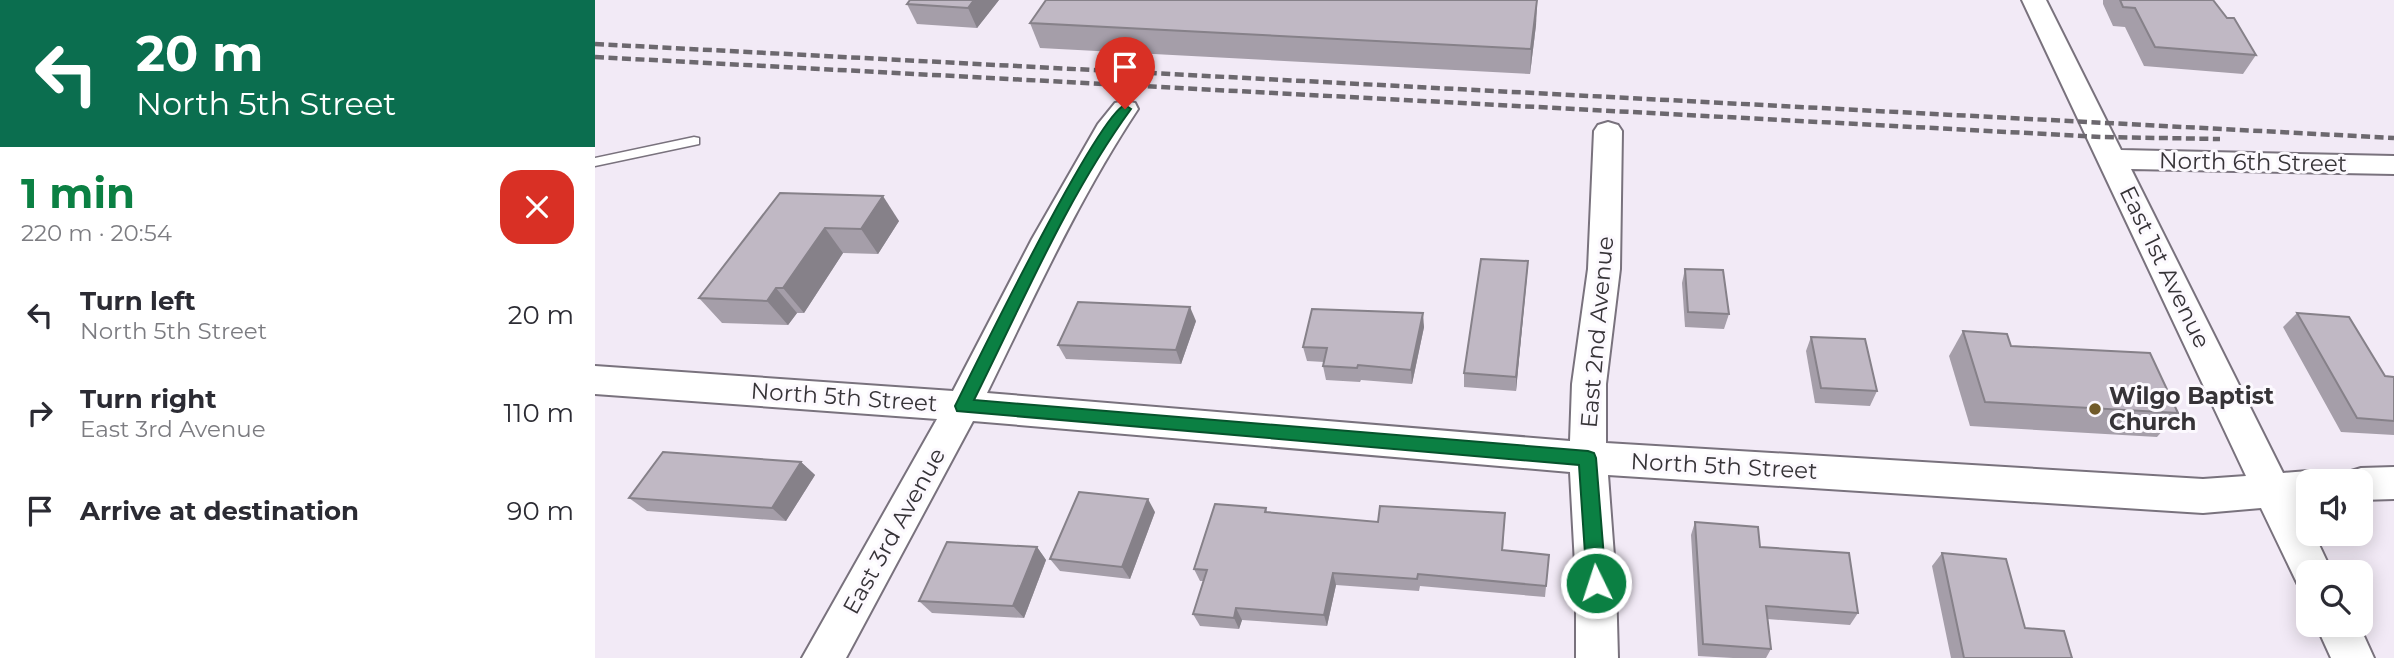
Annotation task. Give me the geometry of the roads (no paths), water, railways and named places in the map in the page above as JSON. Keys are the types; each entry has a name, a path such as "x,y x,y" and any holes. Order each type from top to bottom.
{"street":[{"name":"East 1st Avenue","path":"2034,0 2306,560"},
{"name":"East 3rd Avenue","path":"823,658 963,406 1047,239 1112,124 1125,109"},
{"name":"East 2nd Avenue","path":"1597,658 1596,583 1588,458 1589,384 1604,269 1608,131"},
{"name":"North 6th Street","path":"2113,159 2394,165"},
{"name":"North 5th Street","path":"595,380 963,406 1588,458 2203,496 2296,488"},
{"path":"2373,483 2394,482"},
{"path":"2343,637 2353,658"}],"lane":[{"path":"595,162 694,141"}],"railway":[{"path":"595,44 2394,138"},
{"path":"595,57 2102,137 2220,139"}],"place":[{"name":"Wilgo Baptist Church","path":"2095,409"}]}
